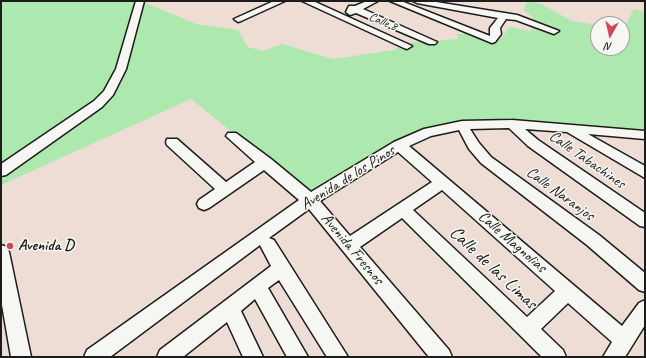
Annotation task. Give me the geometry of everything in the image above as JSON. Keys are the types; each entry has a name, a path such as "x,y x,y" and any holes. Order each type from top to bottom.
{"street":[{"path":"1,162 91,101 102,90 112,70 129,1"},
{"path":"1,171 98,104 109,93 121,69 140,1"},
{"path":"238,19 281,1"},
{"name":"Calle 8","path":"306,1 407,46"},
{"path":"337,16 366,1"},
{"path":"354,8 374,1"},
{"path":"394,1 492,40 496,34 495,28 503,17"},
{"path":"417,1 503,17 518,18 554,31"},
{"path":"354,8 432,42"},
{"name":"Avenida de los Pinos","path":"94,357 310,200 399,145 428,132 462,125 512,124 626,132 645,135"},
{"name":"Calle Tabachines","path":"512,124 533,144 643,217"},
{"name":"Calle Naranjos","path":"462,125 474,146 486,160 593,240 645,284"},
{"path":"568,128 645,172"},
{"name":"Avenida Fresnos","path":"232,136 266,162 310,200 442,357"},
{"path":"172,142 224,189"},
{"name":"Calle Magnolias","path":"399,145 624,340"},
{"path":"204,204 224,189 266,162"},
{"path":"349,246 442,182"},
{"name":"Calle de las Limas","path":"402,210 556,357"},
{"path":"268,245 338,357"},
{"path":"1,252 21,357"},
{"path":"167,357 281,268"},
{"path":"258,287 298,357"},
{"path":"528,329 568,291"},
{"path":"230,309 253,357"},
{"path":"613,357 645,310"}],"green space":[{"path":"1,1 141,1 196,24 238,30 248,47 263,51 282,44 333,59 394,50 406,43 458,39 457,34 471,34 489,40 501,39 509,27 531,31 534,19 524,10 527,1 541,4 572,21 590,24 590,56 630,56 630,17 634,9 645,12 645,135 512,124 437,130 310,200 263,157 191,99 1,185"}],"place":[{"name":"Avenida D","path":"10,246"}]}
